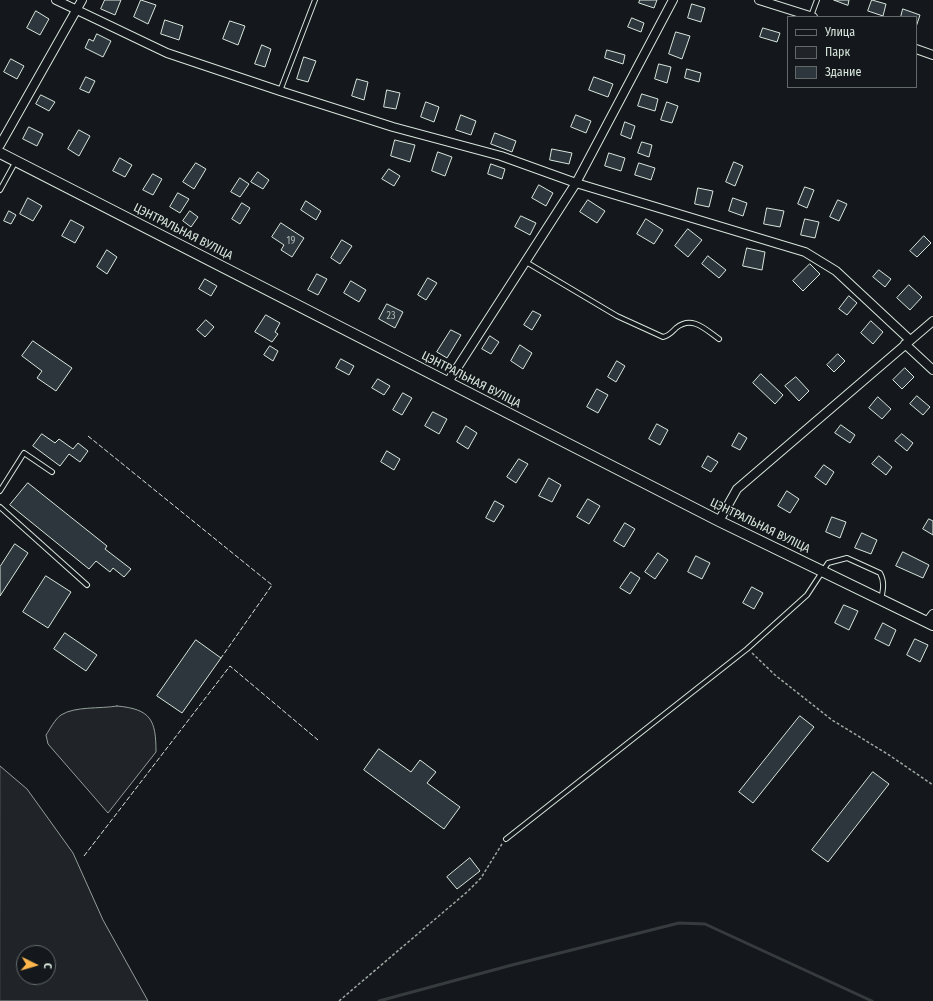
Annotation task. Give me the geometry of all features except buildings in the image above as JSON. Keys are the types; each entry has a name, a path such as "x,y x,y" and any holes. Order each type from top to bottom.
{"street":[{"path":"56,0 167,53 393,127 501,156 576,183 805,252 836,271 908,342 933,370"},
{"path":"0,145 82,0"},
{"path":"448,382 576,183 673,0"},
{"path":"759,0 809,16"},
{"path":"917,49 933,55"},
{"name":"ЦЭНТРАЛЬНАЯ ВУЛІЦА","path":"0,153 719,521 881,600 931,621"},
{"path":"719,521 737,489 933,321"}],"lane":[{"path":"280,91 316,0"},
{"path":"812,16 817,0"},
{"path":"0,190 16,161"},
{"path":"525,262 617,316 664,337 681,324 692,322 701,325 719,339"},
{"path":"0,491 24,453 52,472"},
{"path":"0,507 87,585"},
{"path":"506,839 747,649 807,595 828,562 847,558 880,573 882,577 883,589 881,600"}],"path":[{"path":"747,649 776,675 832,720 889,755 933,785"},
{"path":"339,1001 467,892 481,878 496,850 506,839"}],"green space":[{"path":"117,706 137,710 144,713 149,718 153,724 155,732 156,752 108,813 48,744 46,735 57,719 67,712 80,709"},
{"path":"0,766 27,789 73,853 103,920 148,1001 0,1001"}],"waterway":[{"path":"379,1001 512,965 679,923 705,924 872,1001"}],"fence":[{"path":"88,436 272,585 221,658"},
{"path":"84,856 230,666 318,740"}]}
